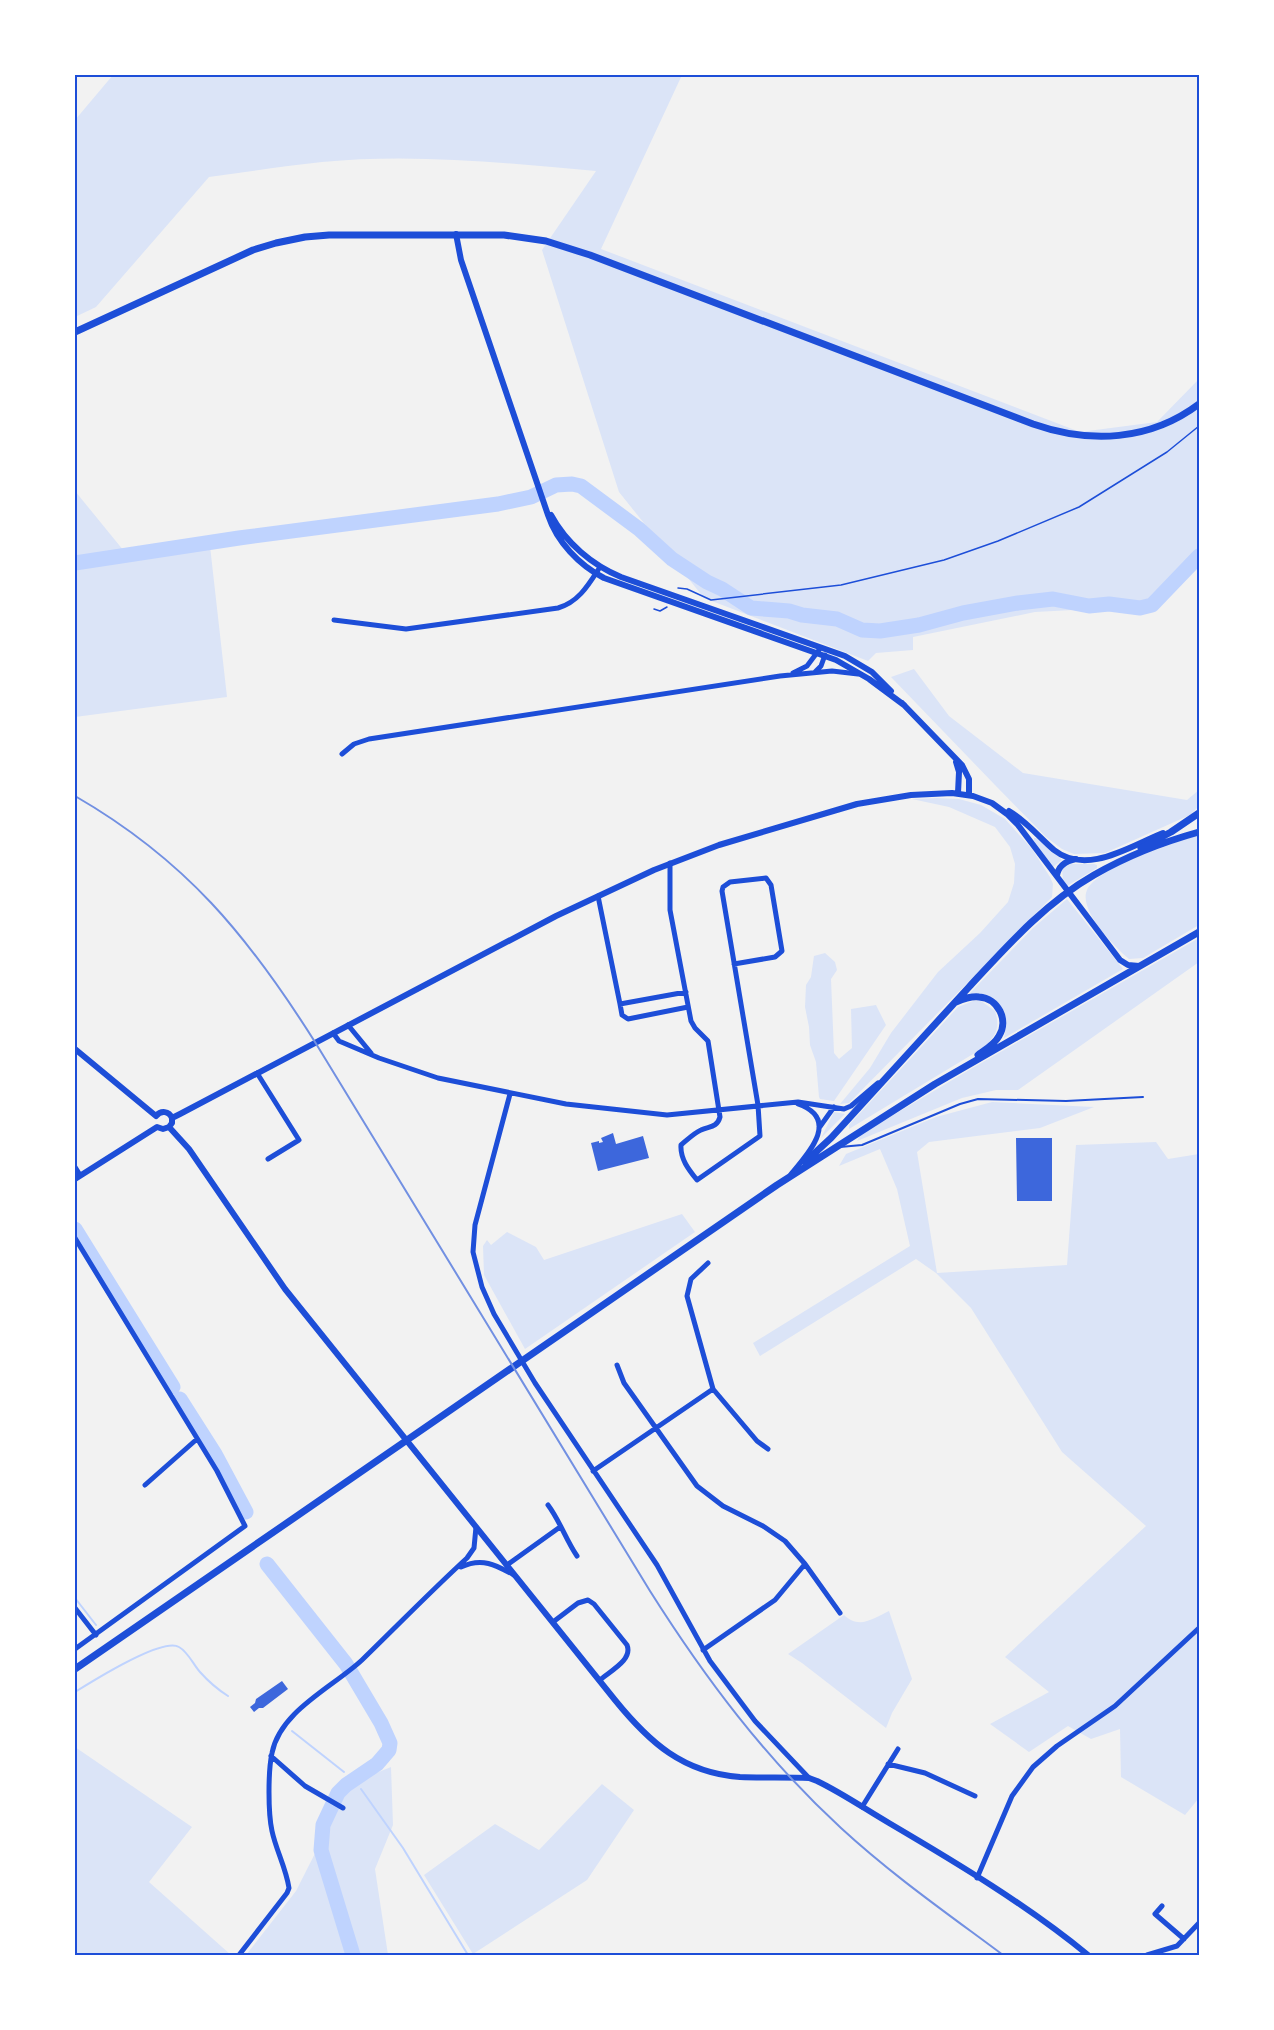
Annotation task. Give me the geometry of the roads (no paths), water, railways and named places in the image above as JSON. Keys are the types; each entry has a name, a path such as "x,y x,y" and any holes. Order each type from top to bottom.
{"main road":[{"path":"75,332 245,254 276,243 329,235 520,236 590,255 1033,424 1062,433 1102,437 1139,433 1167,423 1199,404"},
{"path":"777,1185 831,1138 1023,930 1068,892 1195,819 1199,813"},
{"path":"1094,875 1150,848 1199,832"},
{"path":"75,1669 777,1185 959,1070 1199,932"},
{"path":"954,1003 970,997 984,998 997,1006 1003,1020 1001,1033 996,1041 959,1070"}],"street":[{"path":"456,234 461,260 544,501 561,531 598,570 614,582 819,650 845,656 867,668 962,765 970,783 969,795"},
{"path":"598,570 819,650 825,656 863,675 904,705"},
{"path":"334,621 406,629 551,609 574,600 598,570"},
{"path":"780,676 805,668 819,650"},
{"path":"813,673 821,666 825,656"},
{"path":"342,754 354,744 369,739 780,676 841,671 863,675"},
{"path":"953,756 959,770 958,794"},
{"path":"172,1118 598,896 670,863 719,845 857,804 911,795 969,795 1012,813 1058,852 1076,859 1105,858 1181,826"},
{"path":"992,803 1015,821 1122,962 1135,966 1149,962"},
{"path":"1057,876 1062,865 1076,859"},
{"path":"670,863 670,910 688,1007 692,1025 708,1041 719,1110 719,1122 711,1128 702,1129 681,1145 684,1161 697,1180 759,1137 758,1106 734,964 722,889 730,882 766,878 771,885 782,951 775,957 734,964"},
{"path":"598,896 622,1015 628,1019 688,1007"},
{"path":"620,1004 686,992"},
{"path":"348,1025 375,1056"},
{"path":"333,1033 343,1042 375,1056 438,1078 566,1104 658,1114 682,1114 790,1102 812,1103 842,1109 849,1107 887,1077"},
{"path":"75,1048 156,1116"},
{"path":"257,1073 299,1140 268,1159"},
{"path":"510,1094 475,1225 473,1244 476,1269 485,1296 549,1407 657,1564 703,1650 749,1713 809,1778"},
{"path":"790,1102 804,1106 812,1112 819,1128"},
{"path":"791,1174 815,1144 819,1128 834,1107"},
{"path":"156,1116 164,1112 169,1114 172,1118 169,1128"},
{"path":"156,1116 157,1126 164,1129 169,1128"},
{"path":"75,1167 78,1177 157,1126"},
{"path":"169,1128 189,1149 285,1289 646,1737 687,1764 731,1776 809,1778 825,1785 977,1878 1043,1921 1088,1955"},
{"path":"75,1649 245,1526 222,1479 76,1240"},
{"path":"708,1263 691,1279 687,1296 713,1389 757,1441 768,1449"},
{"path":"617,1365 624,1383 691,1480 723,1506 777,1535 791,1547 806,1564 840,1613"},
{"path":"593,1471 713,1389"},
{"path":"145,1485 197,1439"},
{"path":"548,1505 577,1556"},
{"path":"239,1955 289,1888 271,1829 271,1756 277,1739 289,1721 314,1697 355,1666 471,1553 475,1543 476,1527"},
{"path":"507,1565 560,1527"},
{"path":"450,1574 463,1566 480,1561 518,1577"},
{"path":"703,1650 775,1600 806,1564"},
{"path":"553,1622 582,1600 588,1600 594,1604 627,1645 629,1651 627,1658 600,1680"},
{"path":"75,1608 96,1635"},
{"path":"977,1878 1012,1796 1033,1767 1047,1754 1115,1706 1199,1628"},
{"path":"862,1806 898,1749"},
{"path":"271,1756 305,1786 343,1808"},
{"path":"888,1764 925,1773 975,1797"},
{"path":"1162,1906 1155,1914 1185,1939"},
{"path":"1147,1955 1174,1947 1185,1939 1199,1923"}],"lane":[{"path":"835,1147 862,1145 960,1104 978,1099 1066,1101 1143,1097"}],"waterway":[{"path":"75,563 239,538 498,504 531,497 556,485 572,484 581,486 639,529 672,559 751,608 789,611 802,615 837,619 862,630 880,631 919,625 963,613 1053,599 1089,606 1109,604 1140,608 1152,605 1199,556"},
{"path":"75,1229 173,1387"},
{"path":"180,1399 215,1454 246,1512"},
{"path":"267,1564 346,1664 381,1723 390,1743 389,1750 377,1764 338,1793 323,1825 321,1850 353,1955"},
{"path":"75,1598 96,1625"},
{"path":"75,1692 143,1654 171,1646 182,1649 206,1679 228,1696"},
{"path":"292,1731 344,1772"},
{"path":"361,1789 403,1848 468,1955"}],"railway":[{"path":"75,796 150,847 182,874 212,903 265,968 315,1042 650,1591 692,1655 738,1716 787,1774 841,1828 900,1878 1003,1955"}]}
